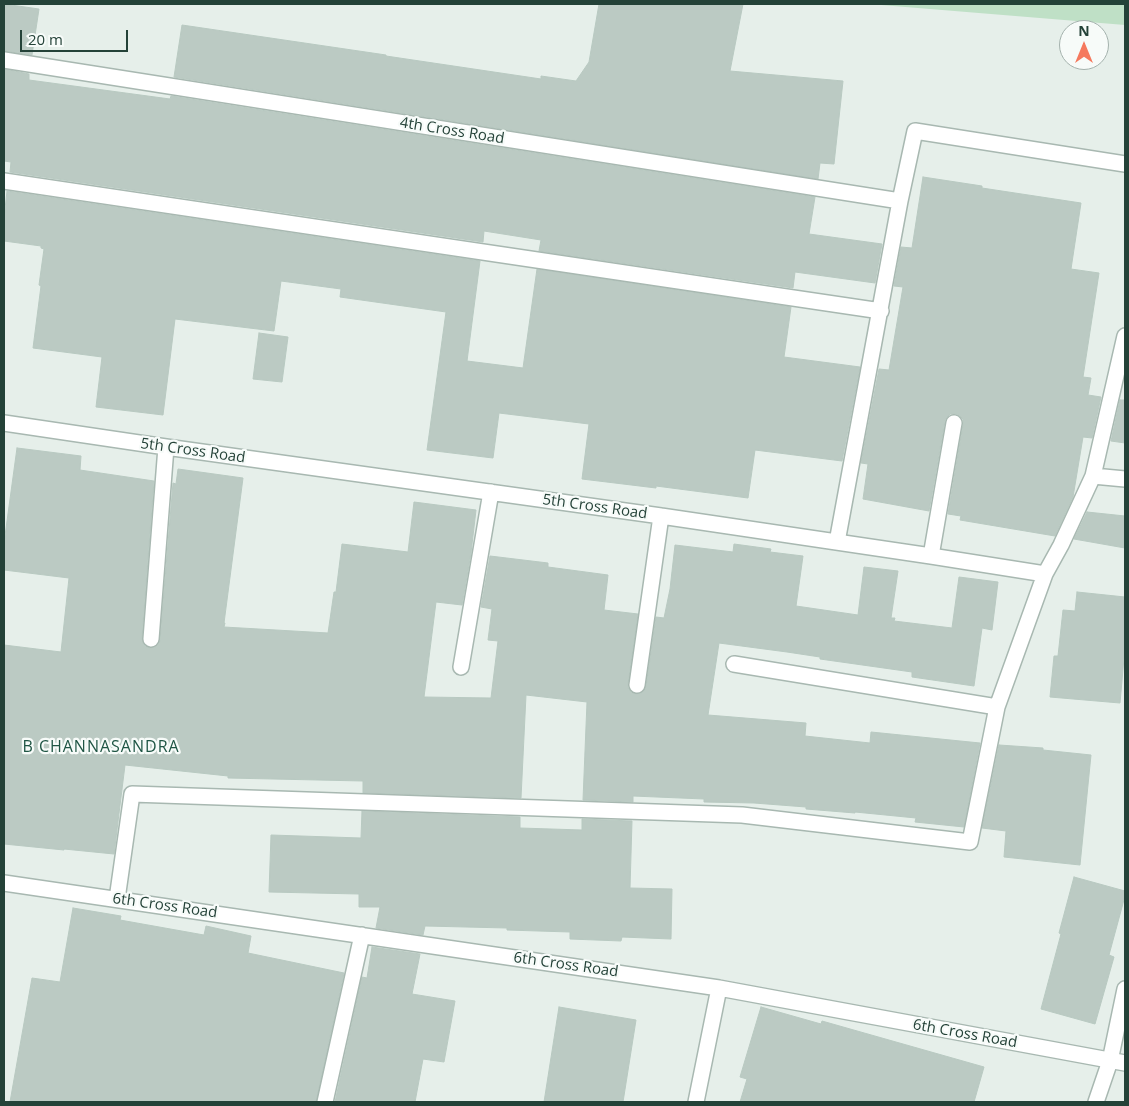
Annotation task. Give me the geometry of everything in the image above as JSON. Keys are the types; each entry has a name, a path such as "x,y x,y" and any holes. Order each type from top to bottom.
{"street":[{"name":"4th Cross Road","path":"4,60 900,201"},
{"path":"837,542 900,201 915,131 1125,164"},
{"path":"4,181 881,311"},
{"path":"117,899 132,794 742,815 970,842 997,707 1045,574 1061,545 1093,476 1125,336"},
{"name":"5th Cross Road","path":"4,423 661,516 1045,574"},
{"path":"931,556 954,423"},
{"path":"150,639 166,447"},
{"path":"1093,476 1125,479"},
{"path":"461,667 491,492"},
{"path":"637,685 661,516"},
{"path":"734,664 997,707"},
{"name":"6th Cross Road","path":"4,883 719,988 1125,1063"},
{"path":"325,1102 362,935"},
{"path":"696,1102 719,988"},
{"path":"1096,1102 1110,1060 1125,989"}],"green space":[{"path":"869,4 1125,4 1125,25 1109,24 1109,20 1064,20"}],"building":[{"path":"4,4 39,9 32,55 4,51"},
{"path":"599,4 743,4 730,71 843,81 834,164 820,163 818,179 174,77 182,25 541,79 541,76 576,81 589,62"},
{"path":"4,69 29,74 29,80 170,99 171,96 815,197 809,234 882,244 875,283 795,272 793,288 539,251 541,240 484,231 483,242 10,172 11,162 4,161"},
{"path":"923,177 1081,203 1071,269 1099,273 1083,377 1091,378 1088,395 1101,397 1092,438 1083,437 1073,497 1055,536 960,520 961,516 948,514 963,425 963,419 956,414 950,414 945,421 929,511 863,499 868,464 861,463 879,369 889,370 903,287 894,286 901,247 912,248"},
{"path":"7,191 480,261 467,361 523,368 537,269 791,307 784,357 860,367 842,461 755,450 748,498 582,479 589,424 499,413 493,458 427,450 446,312 340,297 341,289 281,281 274,331 175,319 163,415 96,407 102,357 33,348 44,249 41,246 4,241"},
{"path":"259,333 288,337 282,382 253,379"},
{"path":"1120,400 1125,400 1125,443 1111,441"},
{"path":"17,448 81,456 80,470 154,481 142,638 145,646 150,648 159,644 160,640 173,483 176,484 178,469 243,478 224,627 328,633 334,592 336,592 342,544 408,552 414,502 476,510 462,605 436,602 424,697 491,698 498,641 488,640 492,609 481,607 490,556 548,563 548,567 608,575 604,610 638,614 628,684 631,692 636,694 644,691 646,686 656,617 664,618 670,589 675,545 733,552 734,544 771,549 770,552 803,556 796,606 858,615 864,567 898,571 891,618 895,618 894,621 952,628 959,577 998,582 992,630 982,628 974,686 912,677 912,672 719,643 708,715 806,723 805,736 870,743 871,732 980,743 964,827 915,822 916,818 754,803 704,802 704,799 633,796 633,802 583,800 587,702 526,695 521,798 363,793 363,781 228,778 228,776 125,765 114,854 4,844 4,645 61,652 69,578 4,570 4,543"},
{"path":"1087,512 1125,516 1125,548 1074,539"},
{"path":"1077,592 1125,597 1125,659 1120,703 1050,697 1054,656 1058,656 1063,610 1075,611"},
{"path":"999,745 1043,748 1043,750 1091,755 1080,865 1004,857 1006,831 982,828"},
{"path":"362,811 520,817 520,828 582,830 582,819 632,821 630,888 672,889 671,939 622,937 621,941 570,939 570,932 425,926 423,935 376,928 380,907 359,907 359,894 269,892 271,835 361,838"},
{"path":"1074,877 1125,891 1109,955 1114,957 1095,1024 1041,1009"},
{"path":"73,908 121,916 120,920 204,935 206,926 251,936 248,953 344,973 316,1102 10,1102 32,978 60,982"},
{"path":"372,947 420,954 412,994 455,1001 444,1062 423,1059 415,1102 335,1102 362,977 367,978"},
{"path":"559,1007 636,1020 623,1102 544,1102"},
{"path":"761,1007 821,1024 822,1021 984,1067 974,1102 740,1102 747,1079 740,1077"}],"district":[{"name":"B CHANNASANDRA","path":"101,747"}]}
